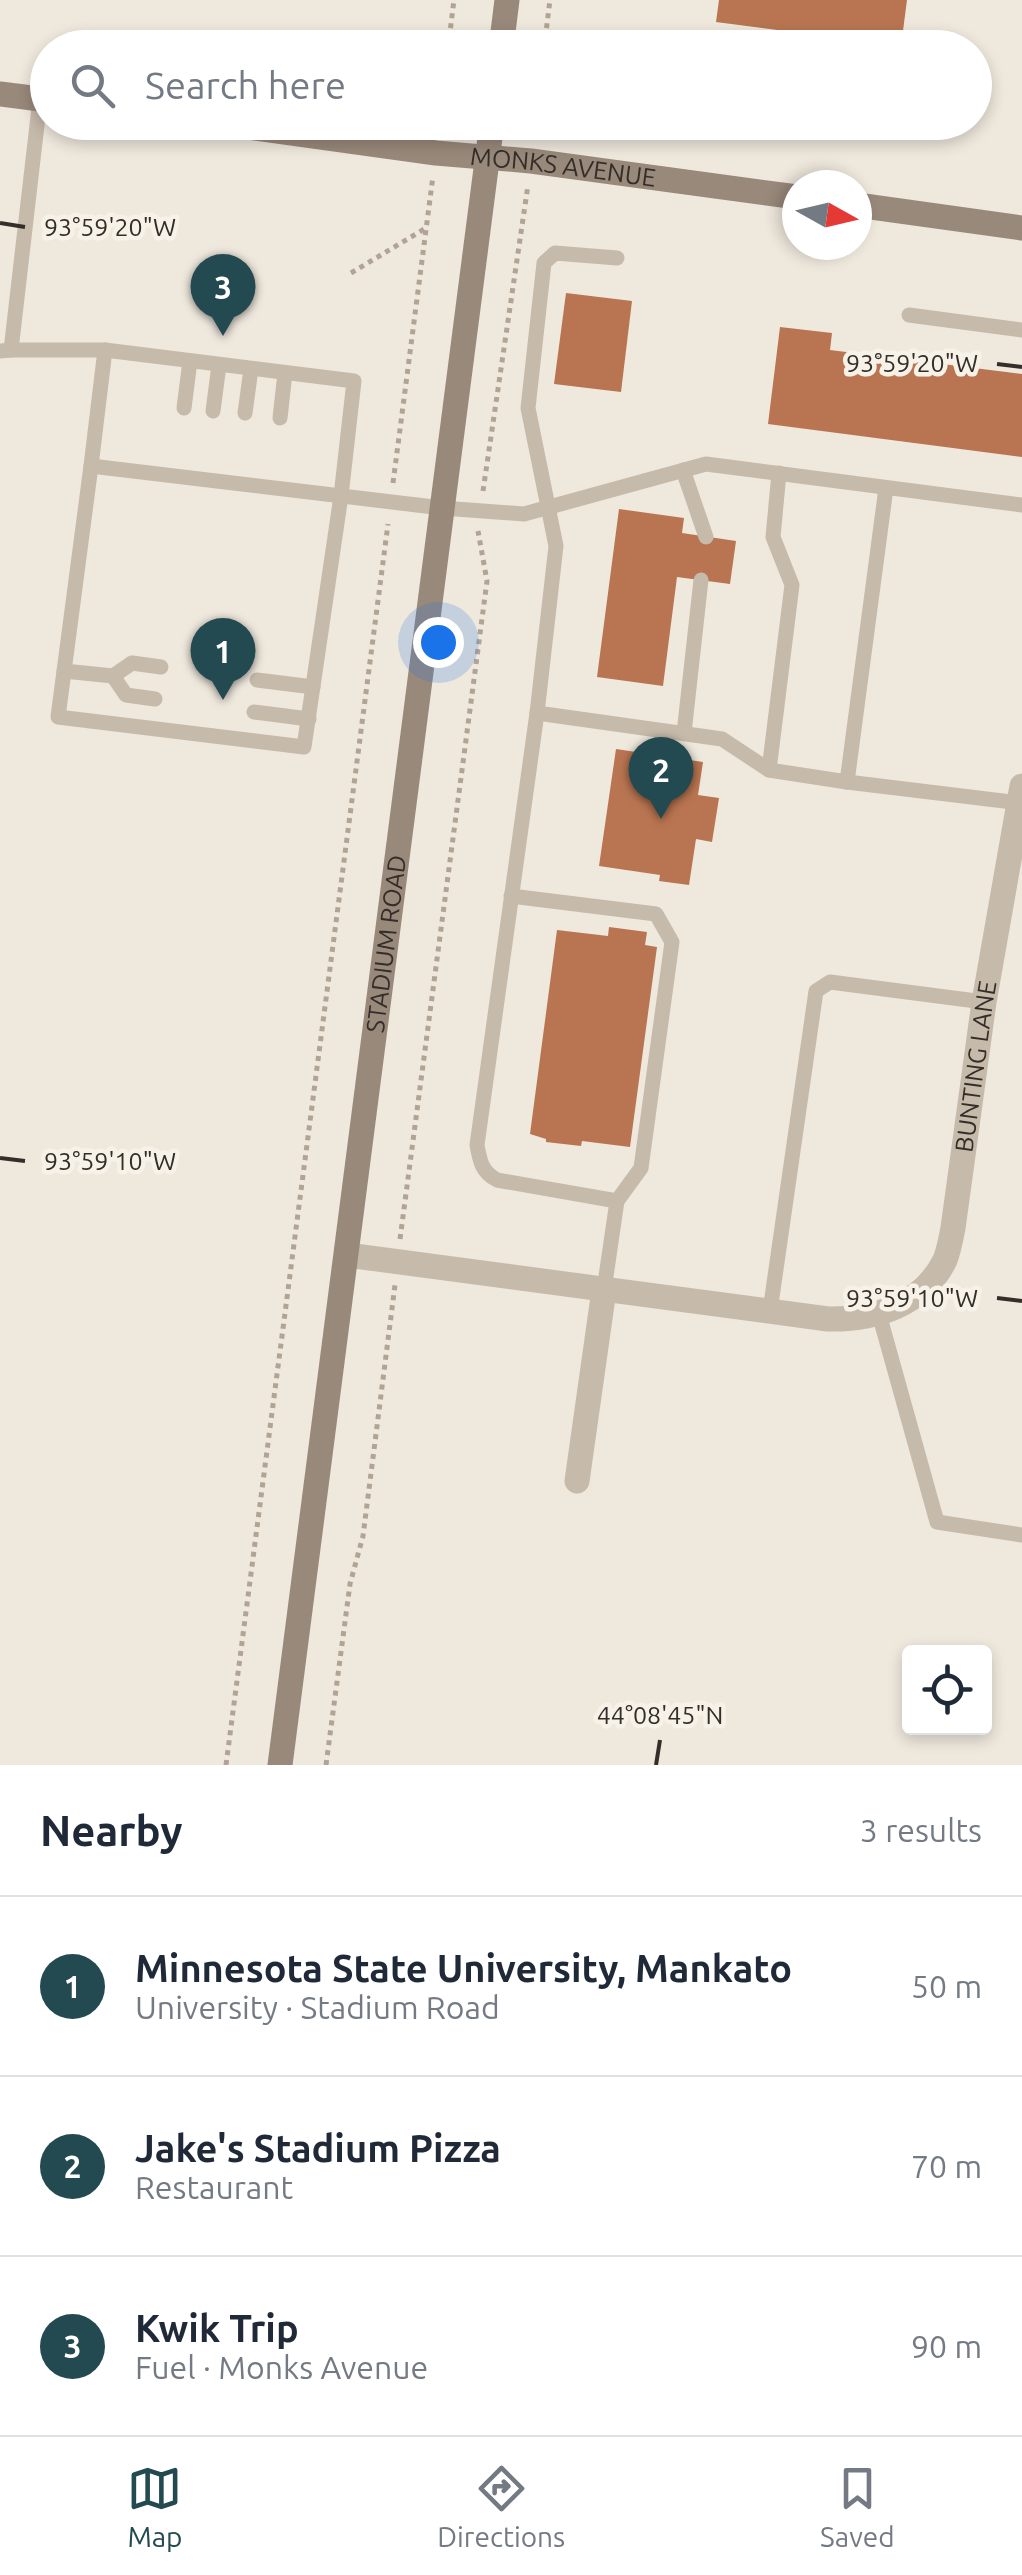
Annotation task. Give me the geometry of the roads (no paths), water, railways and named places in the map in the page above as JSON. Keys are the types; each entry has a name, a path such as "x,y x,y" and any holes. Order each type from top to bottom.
{"street":[{"path":"504,30 507,0"},
{"path":"0,94 30,98"},
{"name":"MONKS AVENUE","path":"342,140 782,195"},
{"name":"STADIUM ROAD","path":"280,1765 490,140"},
{"path":"872,207 1022,228"},
{"name":"BUNTING LANE","path":"346,1255 828,1319 879,1314 905,1303 929,1283 945,1258 953,1228 984,1002 1021,794"},
{"path":"577,1481 604,1290"}],"lane":[{"path":"38,140 6,351 105,350 354,382 304,748 58,717 105,350"},
{"path":"616,258 555,252 544,263 528,408 556,546 537,714 477,1145 486,1174 497,1180 617,1201"},
{"path":"909,315 1022,330"},
{"path":"184,408 190,361"},
{"path":"214,412 219,364"},
{"path":"245,413 251,368"},
{"path":"280,418 285,373"},
{"path":"174,476 177,457"},
{"path":"205,480 207,462"},
{"path":"236,483 239,464"},
{"path":"91,466 442,508 524,514 706,464 1022,505"},
{"path":"272,488 274,468"},
{"path":"683,470 706,536"},
{"path":"769,770 792,585 772,537 779,473"},
{"path":"847,782 886,488"},
{"path":"684,734 701,580"},
{"path":"64,670 113,676 132,663 161,668"},
{"path":"113,676 126,695 155,699"},
{"path":"257,680 313,688"},
{"path":"254,712 309,720"},
{"path":"537,714 722,739 769,770 847,782 1021,794"},
{"path":"511,896 656,914 672,942 641,1168 617,1201 604,1290"},
{"path":"770,1311 816,991 830,982 984,1002"},
{"path":"879,1314 937,1522 1022,1535"}],"place":[{"name":"Kwik Trip","path":"223,336"},
{"name":"Minnesota State University, Mankato","path":"223,700"},
{"name":"Jake's Stadium Pizza","path":"661,819"}]}
